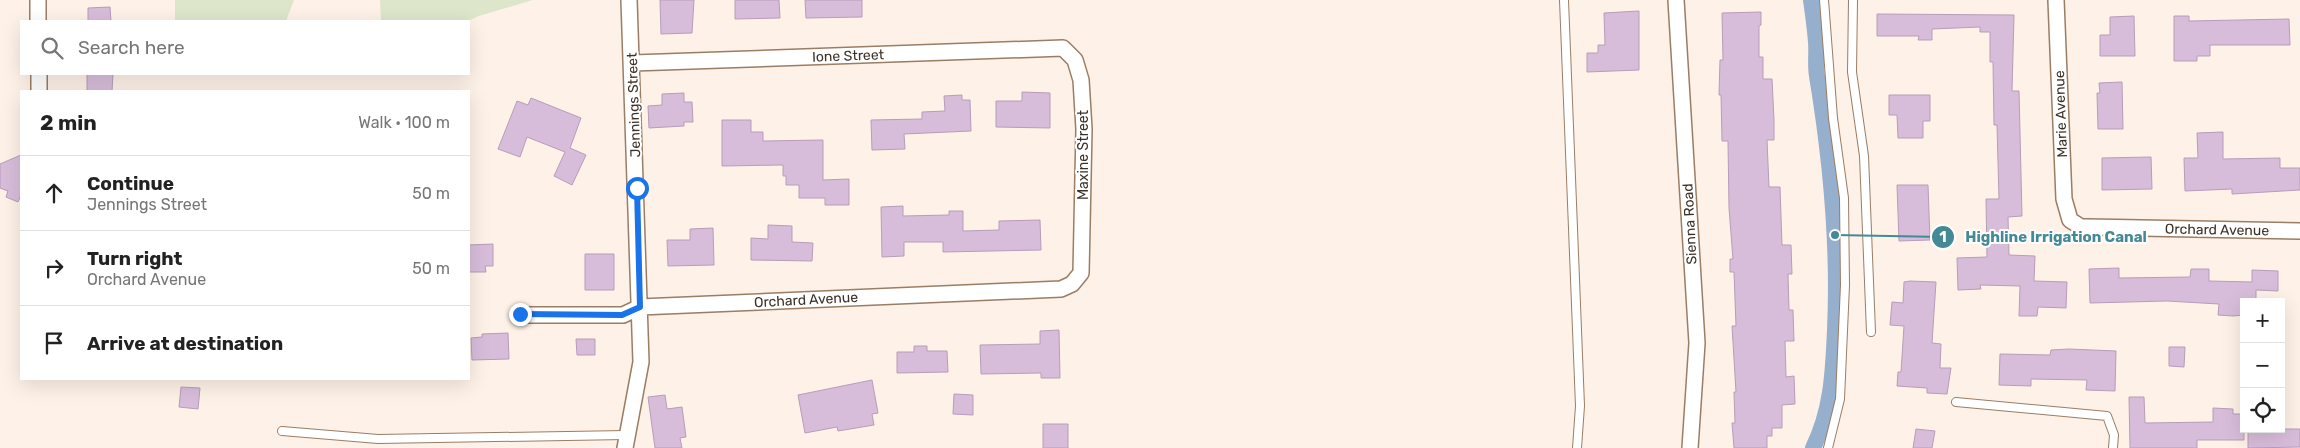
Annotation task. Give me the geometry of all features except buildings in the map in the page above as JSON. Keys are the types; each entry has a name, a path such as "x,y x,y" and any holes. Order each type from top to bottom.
{"street":[{"path":"38,0 38,20"},
{"name":"Jennings Street","path":"625,441 638,389 641,362 633,63 629,0"},
{"name":"Sienna Road","path":"1676,0 1697,343 1690,448"},
{"name":"Marie Avenue","path":"2056,0 2064,199 2067,215 2075,224"},
{"name":"Ione Street","path":"633,63 1063,48"},
{"name":"Maxine Street","path":"1063,48 1072,55 1078,65 1082,80 1084,129 1082,268"},
{"path":"39,75 39,90"},
{"name":"Orchard Avenue","path":"2075,224 2088,227 2300,231"},
{"name":"Orchard Avenue","path":"520,314 622,315 640,307 1062,289 1074,283 1082,268"}],"lane":[{"path":"1564,0 1580,406 1577,448"},
{"path":"1824,0 1833,118 1844,198 1845,285 1840,398 1828,448"},
{"path":"1853,0 1852,72 1864,156 1872,332"},
{"path":"1956,402 2107,416 2114,435 2113,448"},
{"path":"282,431 378,439 625,441"}],"green space":[{"path":"175,0 294,0 286,20 175,20"},
{"path":"380,0 533,0 470,20 381,20"}],"waterway":[{"path":"1811,0 1815,26 1816,72 1833,202 1836,266 1835,330 1830,390 1824,419 1813,448"}],"place":[{"name":"Highline Irrigation Canal","path":"1835,235"}],"route":[{"path":"520,314 622,315 640,307 637,188"}]}
